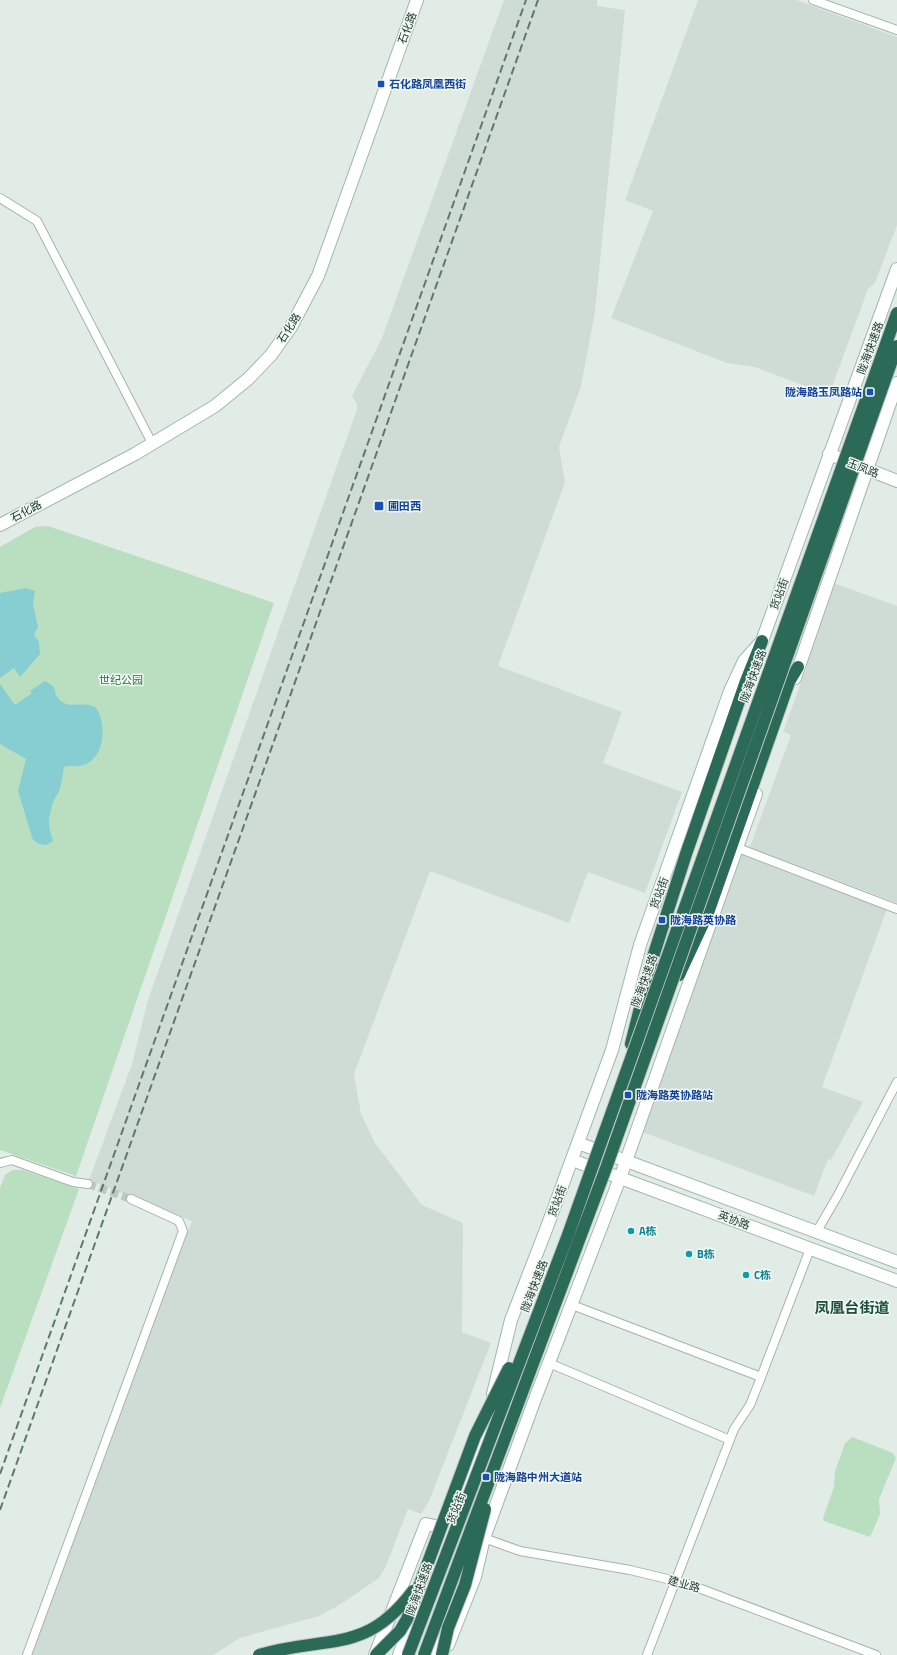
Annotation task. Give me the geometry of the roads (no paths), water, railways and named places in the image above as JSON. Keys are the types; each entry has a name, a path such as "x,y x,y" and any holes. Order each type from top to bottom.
{"highway":[{"name":"陇海快速路","path":"408,1655 568,1235 897,313"},
{"path":"424,1655 606,1168 897,346"},
{"path":"622,1084 652,960 686,854 746,680 762,641"},
{"path":"656,1027 708,913 789,682 798,667"},
{"path":"375,1655 400,1631 411,1608 481,1421 534,1321"},
{"path":"443,1655 448,1628 465,1585 499,1454"},
{"path":"259,1655 280,1650 344,1642 372,1633 382,1627 398,1611 424,1575"}],"street":[{"name":"石化路","path":"0,525 152,444 215,406 230,395 271,355 291,327 318,276 417,0"},
{"path":"814,0 897,30"},
{"path":"0,198 37,221 152,444"},
{"name":"货站街","path":"399,1655 483,1438 511,1320 612,1050 640,945 730,691 744,661 762,641 828,454 897,269"},
{"path":"443,1655 475,1577 484,1538 620,1178 738,848 798,667 897,384"},
{"name":"玉凤路","path":"828,454 897,481"},
{"path":"738,848 897,909"},
{"path":"817,1231 846,1181 897,1082"},
{"name":"英协路","path":"578,1143 897,1262"},
{"path":"0,1163 12,1160 74,1182 88,1184"},
{"name":"英协路","path":"572,1160 897,1281"},
{"path":"26,1655 183,1231 179,1221 131,1199"},
{"path":"647,1655 734,1429 750,1405 810,1249"},
{"path":"572,1306 761,1377"},
{"path":"549,1363 730,1440"},
{"path":"375,1655 426,1524 448,1528"},
{"path":"432,1655 459,1582 484,1538"},
{"name":"建业路","path":"484,1538 520,1551 630,1570 699,1587 876,1655"}],"water":[{"path":"26,588 35,591 33,604 38,627 34,635 39,642 40,654 20,677 14,668 0,678 0,593"},
{"path":"45,681 53,686 56,695 64,703 90,705 95,707 99,713 103,729 101,745 94,758 81,766 64,767 60,789 53,802 49,818 49,827 53,841 46,845 39,844 33,840 18,791 26,759 0,744 0,684 15,705 32,693 30,691"}],"tunnel":[{"path":"88,1184 131,1199"}],"railway":[{"path":"0,1474 526,0"},
{"path":"0,1510 538,0"}],"place":[{"name":"石化路凤凰西街","path":"381,84"},
{"name":"陇海路玉凤路站","path":"870,392"},
{"name":"圃田西","path":"379,506"},
{"name":"陇海路英协路","path":"662,920"},
{"name":"陇海路英协路站","path":"628,1095"},
{"name":"A栋","path":"631,1231"},
{"name":"B栋","path":"689,1254"},
{"name":"C栋","path":"746,1275"},
{"name":"陇海路中州大道站","path":"486,1477"}],"district":[{"name":"凤凰台街道","path":"852,1307"}],"park label":[{"name":"世纪公园","path":"121,680"}]}
